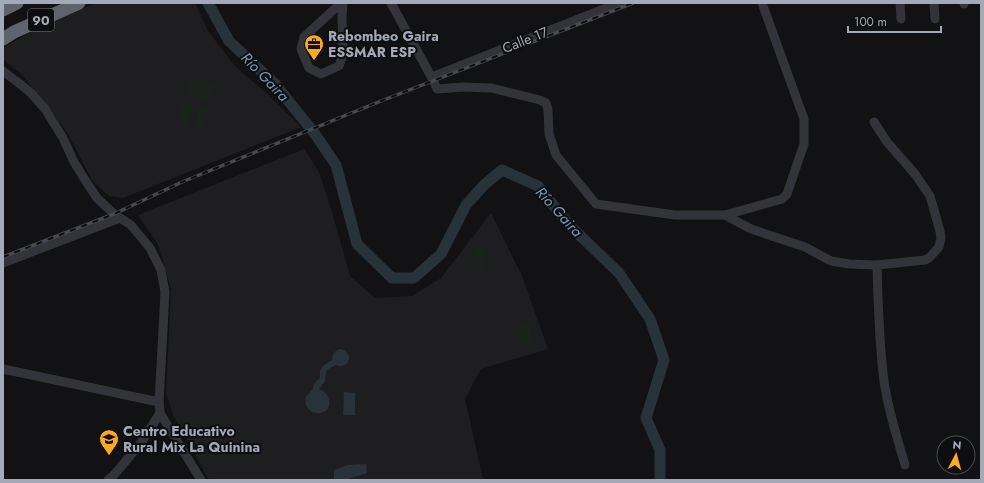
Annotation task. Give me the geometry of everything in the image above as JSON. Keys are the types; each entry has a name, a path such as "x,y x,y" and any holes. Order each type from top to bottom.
{"highway":[{"path":"3,5 7,3"},
{"name":"90","path":"3,10 17,3"},
{"name":"90","path":"3,39 14,32 79,3"}],"street":[{"path":"342,3 343,55 339,66 321,74 309,68 301,48 304,37 342,3"},
{"path":"392,3 437,89 463,87 491,88 540,100 546,103 548,109 549,134 556,155 596,204 675,215 725,215 782,199 786,194 804,144 804,119 762,3"},
{"name":"Calle 17","path":"432,77 619,3"},
{"path":"900,3 901,18"},
{"path":"934,3 935,19"},
{"path":"3,71 31,93 45,109 63,138 74,162 87,184 109,210 131,225 150,248 161,270 165,292 159,402 160,413 200,480"},
{"path":"725,215 751,229 805,247 831,261 849,264 877,265 925,260 930,258 939,247 941,238 930,196 915,174 887,142 874,122"},
{"path":"3,263 120,218"},
{"path":"877,265 878,310 884,382 893,424 905,465"},
{"path":"3,369 159,402"},
{"path":"108,480 141,443 160,413"}],"shaded area":[{"path":"97,3 195,3 208,31 235,66 265,92 301,127 123,198 109,196 92,180 68,134 48,107 23,76 3,59 3,48 53,20"},
{"path":"187,77 216,83 213,101 184,94"},
{"path":"182,103 193,105 188,126 179,124"},
{"path":"199,106 209,108 205,129 195,127"},
{"path":"304,149 319,172 350,276 375,298 412,296 441,278 491,213 522,276 548,349 481,369 465,399 483,480 209,480 174,417 166,393 171,289 158,244 138,215"},
{"path":"473,247 486,248 485,272 472,270"},
{"path":"530,322 533,345 520,346 517,323"},
{"path":"341,349 348,354 349,361 344,365 336,365 328,369 326,372 325,381 319,389 328,396 329,406 322,413 312,412 308,409 306,404 306,396 313,389 315,383 320,378 320,371 323,366 332,360 333,354 336,351"},
{"path":"344,392 355,393 355,415 343,415"},
{"path":"366,464 367,473 348,480 334,480 334,470 348,465"}],"waterway":[{"name":"Río Gaira","path":"208,3 229,41 275,84 315,134 336,165 357,244 392,278 414,278 441,254 466,205 484,185 502,170 538,186 569,225 619,273 650,319 664,360 646,418 660,450 660,480"}],"railway":[{"path":"3,257 114,214 182,182 381,101 633,3"}],"place":[{"name":"Rebombeo Gaira ESSMAR ESP","path":"314,61"},
{"name":"Centro Educativo Rural Mix La Quinina","path":"109,456"}]}
